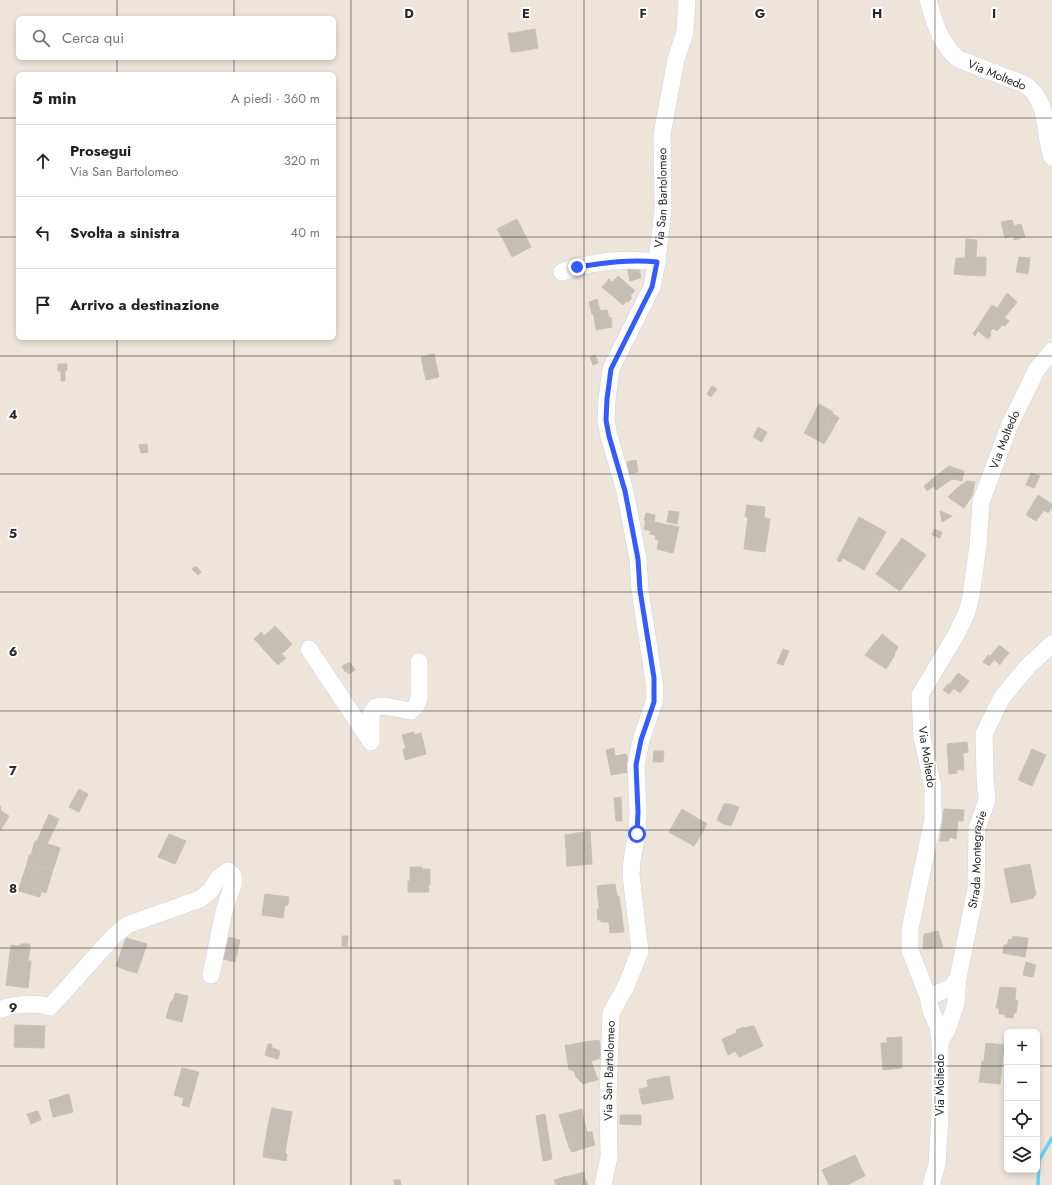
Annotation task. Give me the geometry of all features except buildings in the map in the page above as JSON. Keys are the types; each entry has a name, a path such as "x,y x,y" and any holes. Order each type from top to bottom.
{"street":[{"name":"Via Moltedo","path":"928,0 938,33 949,51 958,59 1026,85 1034,91 1046,119 1048,147 1052,157"},
{"name":"Via San Bartolomeo","path":"603,1185 609,1156 608,1097 611,1013 626,986 640,951 631,875 638,812 636,765 641,740 654,702 655,688 640,590 638,559 625,491 609,436 606,420 607,399 611,369 652,287 657,262 663,209 662,134 674,66 685,32 687,1"},
{"path":"562,272 577,267 613,261 639,260 657,262"},
{"name":"Via Moltedo","path":"932,1185 937,1165 940,1117 940,1042 938,1027 930,1010 928,997 910,950 910,929 933,819 933,787 922,737 920,695 956,635 967,612 971,596 978,545 981,502 1010,424 1037,369 1052,351"},
{"name":"Strada Montegrazie","path":"940,1042 947,1030 956,1003 958,978 976,889 977,828 987,800 984,734 1001,699 1028,666 1052,644"},
{"path":"309,649 371,742 371,714 376,707 385,706 411,710 416,706 419,699 419,662"},
{"path":"0,1010 11,1006 26,1004 50,1007 113,937 127,925 200,899 210,891 219,877 228,871 234,876 234,881 224,911 211,975"},
{"path":"928,997 952,987 958,978"}],"waterway":[{"path":"1038,1185 1039,1160 1052,1138"}],"route":[{"path":"577,267 613,261 639,260 657,262 652,287 611,369 608,385 606,420 609,436 625,491 638,559 640,590 655,688 654,702 641,740 636,765 638,812 637,834"}]}
